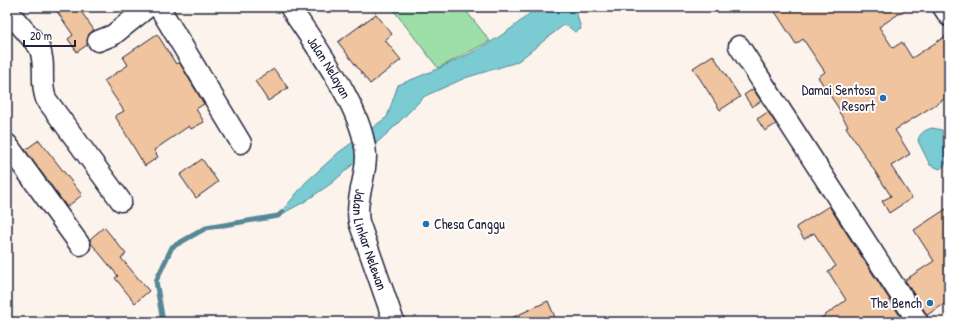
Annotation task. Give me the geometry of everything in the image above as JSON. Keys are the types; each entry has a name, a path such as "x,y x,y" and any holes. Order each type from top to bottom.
{"street":[{"path":"98,42 113,35 148,7"},
{"path":"159,7 241,143"},
{"name":"Jalan Nelayan","path":"290,7 341,85 361,131 366,156"},
{"path":"943,7 949,16"},
{"path":"7,10 42,52 44,61 42,86 46,99 121,201"},
{"path":"739,46 918,322"},
{"path":"7,144 80,245"},
{"name":"Jalan Linkar Nelewan","path":"366,156 357,212 359,222 394,322"}],"green space":[{"path":"391,7 463,7 490,41 438,68"}],"water":[{"path":"536,7 579,7 576,11 581,29 575,32 565,24 517,62 465,78 425,96 390,131 332,183 304,202 278,216 306,182 338,153 387,117 398,85 472,53 506,32"},
{"path":"932,128 942,130 943,145 949,154 945,165 940,169 930,165 918,141 923,132"}],"building":[{"path":"54,7 78,7 94,30 89,34 87,45 77,52 68,39 73,35"},
{"path":"772,7 909,7 879,27 893,48 902,42 912,58 949,34 949,96 895,130 910,154 891,166 912,198 889,213 882,201 891,196 846,127 848,126 839,112 841,112 818,77 825,72 803,39 796,44"},
{"path":"376,14 392,34 385,40 401,60 370,84 338,42"},
{"path":"157,34 176,64 179,62 204,104 196,109 204,122 191,129 189,126 154,150 158,157 145,166 115,116 124,111 104,81 128,65 123,57"},
{"path":"713,55 740,97 720,110 693,68"},
{"path":"274,69 288,88 268,101 255,81"},
{"path":"753,89 761,101 752,107 744,95"},
{"path":"768,112 776,124 765,131 757,119"},
{"path":"39,140 82,195 67,207 25,150"},
{"path":"202,159 218,182 196,198 180,175"},
{"path":"829,206 904,322 816,322 846,300 828,271 836,266 814,233 804,239 796,227"},
{"path":"949,207 949,301 927,315 905,280 934,261 914,230"},
{"path":"104,227 126,254 121,258 149,291 135,303 115,278 118,276 91,243 90,239"},
{"path":"548,301 557,322 503,322"}],"waterway":[{"path":"163,322 156,281 172,247 206,228 278,216 283,212"}],"place":[{"name":"Damai Sentosa Resort","path":"883,98"},
{"name":"Chesa Canggu","path":"426,224"},
{"name":"The Bench","path":"930,303"}]}
